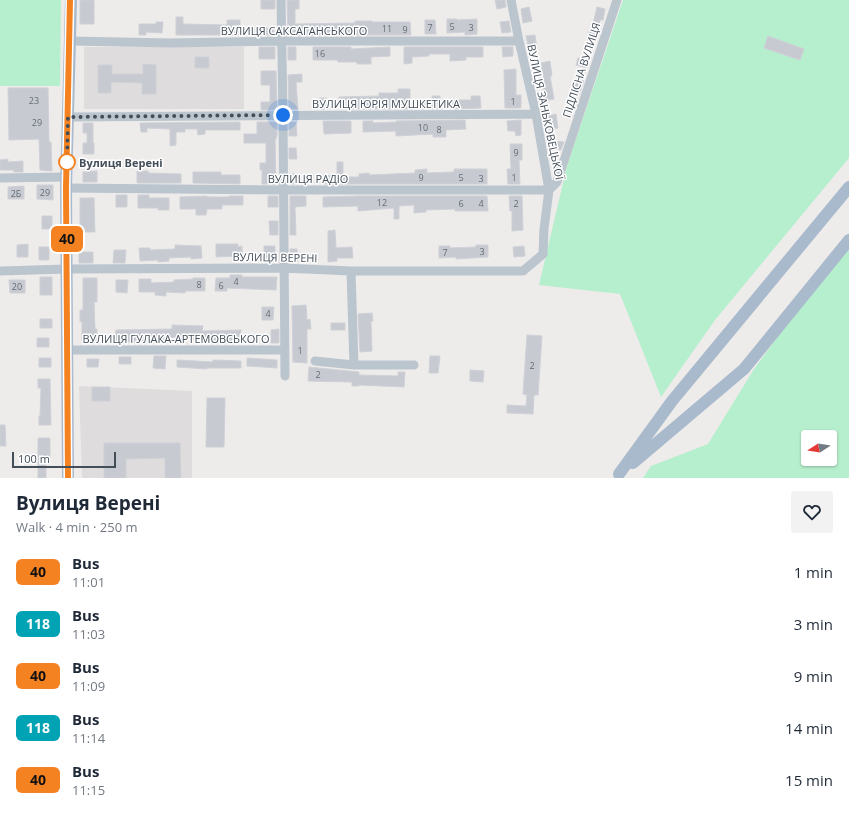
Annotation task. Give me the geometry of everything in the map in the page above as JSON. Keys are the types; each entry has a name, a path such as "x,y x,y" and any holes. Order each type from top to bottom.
{"main road":[{"path":"68,478 66,182 70,0"},
{"path":"617,476 672,401 849,187"},
{"path":"617,476 744,368 849,240"}],"street":[{"path":"281,0 285,376"},
{"name":"ВУЛИЦЯ ЗАНЬКОВЕЦЬКОЇ","path":"511,0 536,114 549,190 544,230 543,254"},
{"name":"ПІДЛІСНА ВУЛИЦЯ","path":"549,190 558,182 617,0"},
{"name":"ВУЛИЦЯ САКСАГАНСЬКОГО","path":"70,41 171,43 282,41 519,42"},
{"name":"ВУЛИЦЯ ЮРІЯ МУШКЕТИКА","path":"68,117 536,114"},
{"name":"ВУЛИЦЯ РАДІО","path":"0,178 66,182 283,190 549,190"},
{"name":"ВУЛИЦЯ ВЕРЕНІ","path":"0,271 67,269 283,268 351,271 524,271 543,254"},
{"path":"351,271 354,365"},
{"name":"ВУЛИЦЯ ГУЛАКА-АРТЕМОВСЬКОГО","path":"68,350 284,350"},
{"path":"315,361 354,365 414,365"}],"shaded area":[{"path":"84,47 244,47 244,109 84,109"},
{"path":"79,386 192,391 192,478 82,478"}],"green space":[{"path":"0,0 61,0 60,86 0,86"},
{"path":"623,0 849,0 849,158 715,320 661,397 620,294 539,285 567,166"},
{"path":"849,245 849,478 643,478 651,466 708,444 754,369 824,274"}],"building":[{"path":"80,0 94,0 94,24 80,24"},
{"path":"261,0 275,0 275,9 261,9"},
{"path":"287,0 299,0 299,9 295,9 295,24 355,23 355,21 410,22 411,35 288,35"},
{"path":"495,0 505,0 506,7 497,9"},
{"path":"529,7 532,21 523,23 521,9"},
{"path":"597,7 605,9 603,20 600,20 596,41 587,39 590,28 592,28"},
{"path":"176,17 183,17 183,24 227,25 227,20 240,20 240,35 176,35"},
{"path":"447,19 477,19 477,34 465,35 465,32 447,33"},
{"path":"425,20 435,20 436,34 425,34"},
{"path":"509,21 511,32 502,33 500,22"},
{"path":"156,22 163,22 162,33 146,32 146,35 139,35 139,24 156,24"},
{"path":"255,28 274,28 274,35 255,35"},
{"path":"535,35 537,49 529,51 526,36"},
{"path":"768,36 804,49 800,60 764,48"},
{"path":"259,47 275,47 275,59 259,59"},
{"path":"288,47 296,47 296,60 288,60"},
{"path":"313,47 351,47 351,49 390,47 390,56 371,57 371,64 338,62 337,60 313,60"},
{"path":"404,47 483,47 483,57 466,57 466,60 450,61 450,54 429,54 429,56 412,57 412,63 404,64"},
{"path":"502,47 513,47 513,56 503,57"},
{"path":"195,57 209,57 209,68 195,68"},
{"path":"578,58 589,60 587,68 576,65"},
{"path":"550,61 552,76 550,76 554,99 545,101 543,87 545,86 541,63"},
{"path":"143,64 156,65 156,94 142,94 142,83 111,82 111,93 98,93 98,65 112,65 112,74 143,74"},
{"path":"516,69 516,95 521,95 521,108 505,108 504,70"},
{"path":"261,71 276,71 277,110 261,110 261,102 270,102 270,85 261,85"},
{"path":"302,74 302,82 296,82 298,109 289,109 288,75"},
{"path":"575,79 584,81 579,95 571,93"},
{"path":"8,88 48,88 49,142 51,142 52,171 40,170 39,139 9,140"},
{"path":"398,89 410,89 410,101 432,100 432,96 440,96 441,109 340,109 339,97 379,96 379,93 398,93"},
{"path":"471,96 480,96 481,108 453,109 453,100 471,100"},
{"path":"319,98 327,98 328,109 319,109"},
{"path":"556,114 558,128 550,130 547,116"},
{"path":"465,120 466,129 446,130 446,137 433,137 433,134 396,136 396,131 363,132 363,121 373,121 373,123 396,121"},
{"path":"521,120 521,135 516,136 515,131 508,131 507,121"},
{"path":"323,121 351,121 351,133 324,134"},
{"path":"240,122 240,130 205,130 205,134 198,135 197,129 185,129 185,132 176,132 176,145 170,146 170,129 147,128 147,132 141,132 140,123"},
{"path":"257,122 277,122 277,136 275,139 276,184 262,184 262,170 260,170 260,163 266,163 266,143 244,143 244,134 257,134"},
{"path":"289,122 296,122 297,136 289,136"},
{"path":"83,123 93,123 94,154 83,154 83,143 87,143 87,133 83,133"},
{"path":"553,141 564,142 561,150 553,149"},
{"path":"510,144 522,144 522,160 519,160 520,184 508,184 507,169 511,169"},
{"path":"289,148 296,148 297,159 289,159"},
{"path":"8,159 8,162 23,161 23,172 0,170 0,160"},
{"path":"337,162 343,162 343,177 359,177 359,174 369,173 369,175 415,173 415,170 427,169 427,173 454,172 454,169 487,169 487,184 322,184 321,176 337,175"},
{"path":"97,171 97,182 83,182 83,172"},
{"path":"137,171 148,171 148,173 181,174 181,183 137,183"},
{"path":"193,172 221,172 221,175 240,175 240,184 193,183"},
{"path":"289,174 298,174 298,184 290,184"},
{"path":"37,185 53,185 53,200 37,199"},
{"path":"24,186 24,199 8,199 8,187"},
{"path":"116,195 127,195 127,207 116,207"},
{"path":"138,195 149,195 149,198 169,198 169,210 158,210 158,208 138,208"},
{"path":"243,196 243,205 222,205 222,209 207,209 206,215 196,215 196,209 180,209 180,197"},
{"path":"268,196 278,196 278,207 268,207"},
{"path":"290,196 306,196 306,206 295,207 296,235 290,235"},
{"path":"487,196 488,211 455,211 455,209 426,210 426,212 414,213 414,205 399,206 399,219 394,219 394,208 358,211 358,206 323,207 323,197"},
{"path":"509,196 522,196 523,230 512,231 512,211 510,211"},
{"path":"80,198 94,198 95,232 80,232"},
{"path":"42,216 52,216 52,229 42,229"},
{"path":"269,221 278,221 278,235 270,235"},
{"path":"335,230 336,248 352,247 353,258 337,258 337,261 328,262 328,231"},
{"path":"28,244 28,257 17,257 17,245"},
{"path":"216,244 238,244 238,247 242,246 242,256 216,257"},
{"path":"175,245 201,246 202,258 169,258 169,261 158,262 158,260 140,261 139,248 150,248 150,250 175,249"},
{"path":"476,245 488,245 488,257 456,259 456,257 439,258 439,246 450,246 450,248 476,247"},
{"path":"264,246 275,246 275,258 264,258"},
{"path":"524,246 525,256 514,257 513,247"},
{"path":"39,247 49,247 49,260 39,260"},
{"path":"290,249 297,249 298,261 290,261"},
{"path":"114,250 126,250 125,263 113,263"},
{"path":"79,252 93,252 93,263 79,263"},
{"path":"230,275 242,275 242,277 277,277 276,290 227,288 227,291 215,291 216,278 230,278"},
{"path":"40,277 52,277 52,295 40,295"},
{"path":"83,278 97,278 97,302 94,302 97,341 82,341 82,321 80,322 80,310 83,310"},
{"path":"205,278 205,291 185,291 185,293 166,292 166,296 155,295 155,292 139,292 139,279 151,279 151,283 174,282 174,280"},
{"path":"9,280 25,280 25,293 10,293"},
{"path":"116,280 128,280 127,293 116,292"},
{"path":"306,305 307,320 310,319 311,329 307,329 307,363 293,362 292,306"},
{"path":"262,307 274,307 273,320 262,320"},
{"path":"372,313 372,351 360,352 358,314"},
{"path":"40,319 52,319 52,328 40,328"},
{"path":"331,323 345,323 345,330 331,330"},
{"path":"172,325 203,326 202,331 241,330 240,343 211,343 211,340 164,337 163,342 115,343 116,330 172,329"},
{"path":"279,329 279,343 271,343 271,330"},
{"path":"527,335 542,336 538,395 534,395 533,414 507,413 507,405 526,406 527,395 523,394"},
{"path":"37,338 49,338 49,347 37,347"},
{"path":"154,356 166,356 165,369 153,368"},
{"path":"430,356 440,356 438,373 429,373"},
{"path":"119,357 131,357 131,364 119,364"},
{"path":"39,358 51,358 51,367 39,367"},
{"path":"247,358 277,360 277,368 247,366"},
{"path":"87,359 99,359 98,367 87,367"},
{"path":"177,360 213,362 213,360 241,361 241,368 207,369 177,367"},
{"path":"309,367 359,372 359,375 398,376 398,372 405,372 404,387 352,386 352,382 308,381"},
{"path":"470,370 484,371 483,382 470,381"},
{"path":"38,379 50,379 51,425 39,425 41,388 38,388"},
{"path":"92,387 110,387 110,401 92,401"},
{"path":"207,398 225,398 224,447 206,447"},
{"path":"0,425 5,425 6,446 0,446"},
{"path":"38,438 50,438 50,464 46,464 46,478 38,478"},
{"path":"104,443 180,443 181,478 165,478 165,458 126,459 126,478 104,478"}],"bus line":[{"name":"40","path":"68,478 66,188 70,0"}],"place":[{"name":"Вулиця Верені","path":"67,162"}],"route":[{"path":"67,162 68,117 283,115"}]}
